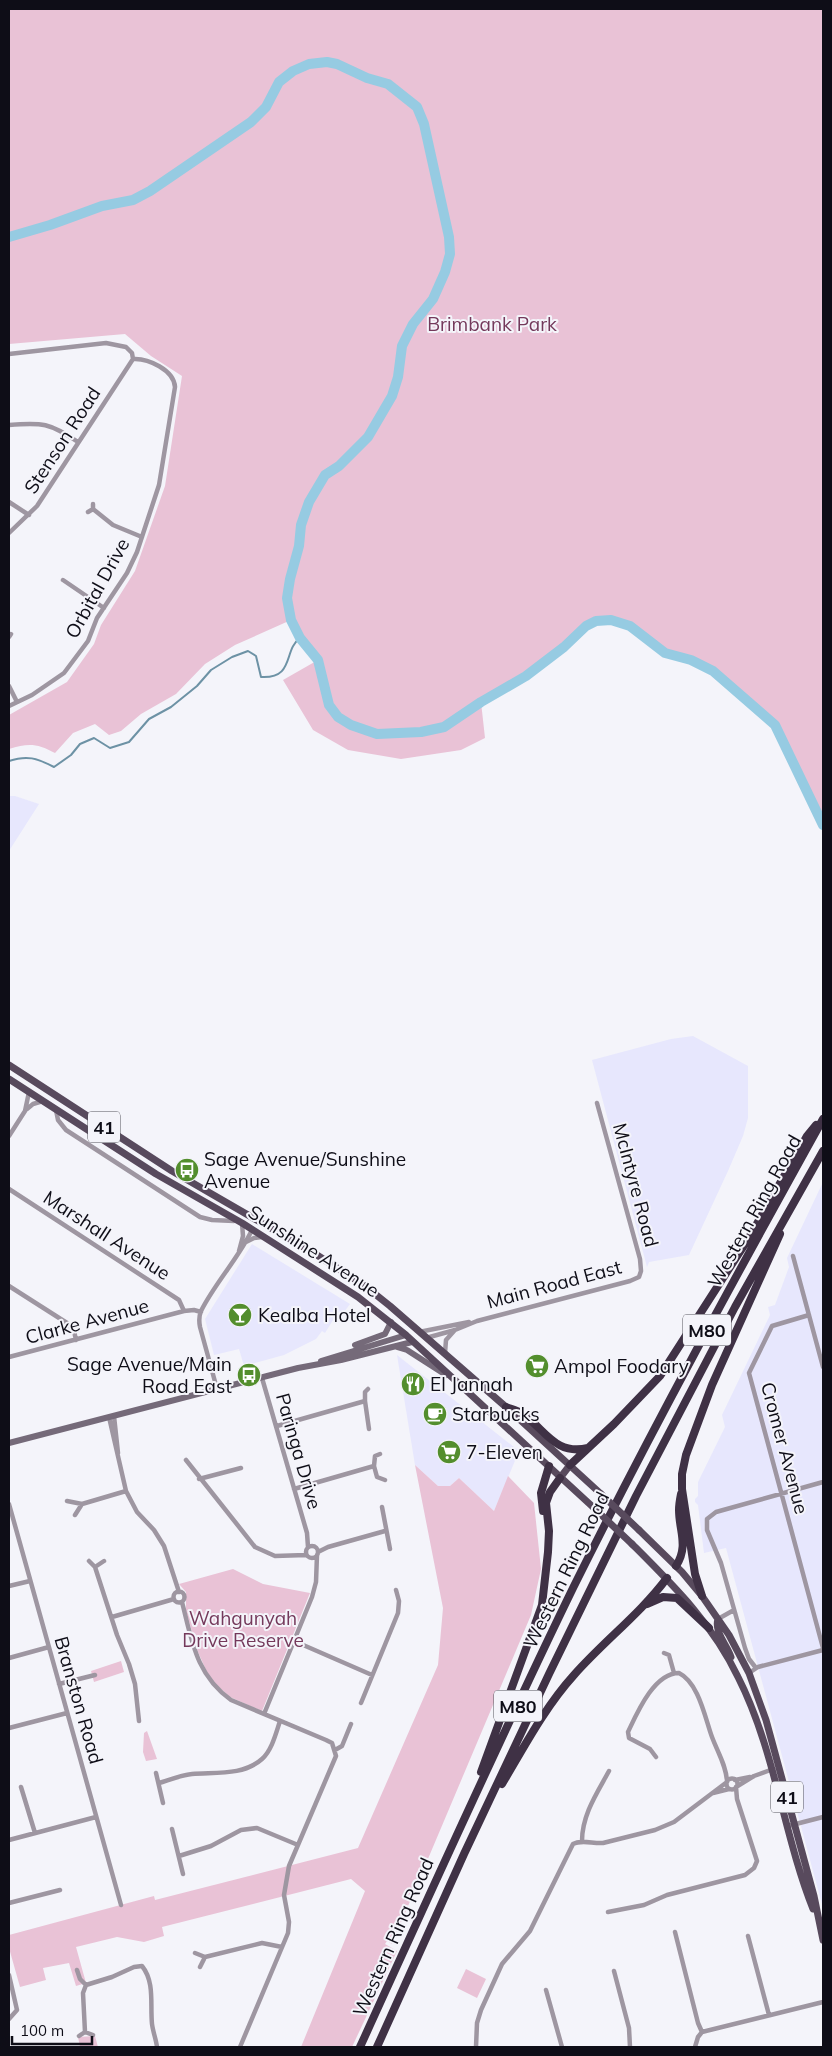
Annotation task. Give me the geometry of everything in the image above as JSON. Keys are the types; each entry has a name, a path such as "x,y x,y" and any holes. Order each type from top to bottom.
{"highway":[{"name":"Western Ring Road","path":"360,2047 573,1588 767,1213 823,1117"},
{"name":"Western Ring Road","path":"377,2047 464,1854 636,1496 735,1307 823,1151"},
{"path":"702,1596 695,1574 682,1489 682,1474 686,1455 698,1421 773,1252 789,1211"},
{"path":"570,1466 660,1376 767,1213"},
{"path":"506,1407 521,1412 559,1445 572,1449 588,1448"},
{"path":"548,1466 541,1493 548,1552"},
{"path":"462,1824 539,1614 546,1585 549,1530 546,1503 550,1492 560,1478"},
{"path":"676,1566 682,1556 683,1548 679,1508 682,1489"},
{"path":"464,1854 499,1788 556,1699 574,1675 644,1605 667,1578"},
{"path":"644,1605 659,1598 673,1597 680,1600 709,1628"}],"main road":[{"name":"Sunshine Avenue","path":"9,1065 154,1159 331,1263 375,1294 506,1407 639,1530 676,1566 702,1596 718,1619"},
{"name":"Sunshine Avenue","path":"9,1078 13,1084 29,1092 156,1174 240,1222 346,1288 391,1322 594,1508 667,1578 709,1628 733,1667"},
{"path":"37,1084 81,1118 85,1128"},
{"path":"211,1194 229,1208 250,1220 253,1226 252,1230"},
{"path":"339,1354 351,1347 385,1334 391,1322"},
{"name":"Main Road East","path":"9,1443 262,1378 419,1332"},
{"name":"Main Road East","path":"298,1368 341,1360 426,1338"},
{"path":"395,1346 407,1350 448,1375"},
{"path":"560,1478 570,1466"},
{"path":"667,1578 676,1566"},
{"path":"718,1619 717,1626 728,1646 733,1667"},
{"name":"41","path":"718,1619 738,1651 749,1674 766,1720 776,1768 809,1898 823,1940"},
{"name":"41","path":"733,1667 776,1768"},
{"path":"739,1678 749,1674"}],"street":[{"path":"9,354 106,343 126,347 132,353 133,359"},
{"name":"Stenson Road","path":"9,533 37,506 133,359"},
{"name":"Orbital Drive","path":"9,706 46,687 64,673 88,641 97,618 127,573 142,537 160,485 175,386 170,375 148,360 133,359"},
{"path":"9,425 46,424 78,442"},
{"path":"9,502 28,515"},
{"path":"92,508 113,525 142,537"},
{"path":"63,580 104,608"},
{"path":"9,686 17,702"},
{"path":"25,1111 29,1092"},
{"path":"9,1136 25,1111 31,1105 43,1101"},
{"name":"McIntyre Road","path":"596,1102 640,1259 641,1269 639,1276"},
{"path":"56,1110 58,1120 66,1130 200,1217 240,1222 243,1236 238,1254"},
{"name":"Marshall Avenue","path":"9,1189 179,1300 184,1312"},
{"path":"217,1389 200,1327 201,1312 252,1230"},
{"path":"246,1242 254,1238 264,1237"},
{"path":"793,1256 823,1367"},
{"name":"Main Road East","path":"419,1332 477,1321 627,1282 639,1276"},
{"path":"9,1286 67,1323 74,1331 76,1340"},
{"name":"Clarke Avenue","path":"9,1357 184,1312 194,1310 201,1312"},
{"name":"Cromer Avenue","path":"809,1315 772,1326 750,1370 750,1381 823,1649"},
{"name":"Main Road East","path":"426,1338 477,1321"},
{"path":"444,1354 446,1340 454,1330"},
{"name":"Paringa Drive","path":"262,1378 316,1568 314,1592 264,1714"},
{"path":"368,1389 364,1392 369,1429"},
{"path":"276,1426 365,1401"},
{"path":"112,1416 118,1457 126,1492 137,1512 154,1530 164,1546 179,1592 184,1595 182,1602 198,1660 210,1681 218,1691 231,1700 326,1740 332,1744 335,1750 336,1756 289,1866 284,1896 289,1922 288,1932 240,2047"},
{"path":"380,1454 375,1456 374,1466 377,1477 385,1480"},
{"path":"186,1460 199,1479 256,1547 275,1556 296,1556 385,1531"},
{"path":"294,1489 374,1466"},
{"path":"199,1479 241,1468"},
{"path":"756,1668 749,1659 719,1556 707,1530 707,1519 716,1512 823,1482"},
{"path":"67,1501 82,1504 126,1492"},
{"name":"Branston Road","path":"9,1504 10,1516 49,1647 121,1905"},
{"path":"75,1516 82,1504"},
{"path":"382,1507 390,1550"},
{"path":"95,1567 104,1561"},
{"path":"89,1562 95,1567 134,1684 139,1721"},
{"path":"9,1586 30,1581"},
{"path":"360,1703 398,1612 399,1601 396,1590"},
{"path":"174,1599 174,1595 179,1592"},
{"path":"112,1617 174,1599"},
{"path":"174,1599 176,1602 182,1602"},
{"path":"718,1619 734,1610"},
{"path":"294,1641 372,1675"},
{"path":"9,1658 49,1647"},
{"path":"749,1674 756,1668 823,1649"},
{"path":"664,1653 671,1658 674,1673"},
{"path":"608,1912 644,1904 663,1896 744,1875 754,1868 757,1861 737,1799 734,1780 727,1772 712,1739 699,1698 686,1678 679,1673 667,1675 647,1696 628,1732 628,1736 650,1749 656,1757"},
{"path":"59,1684 95,1675"},
{"path":"9,1728 67,1713"},
{"path":"159,1783 191,1774 220,1774 254,1764 263,1758 270,1749 280,1721"},
{"path":"335,1750 342,1746 351,1724"},
{"path":"476,2047 477,2023 481,2010 502,1964 530,1931 573,1844 582,1841 592,1844 603,1843 661,1828 679,1819 727,1782 754,1776 776,1768"},
{"path":"582,1841 582,1827 585,1817 609,1771"},
{"path":"727,1772 727,1787 737,1799"},
{"path":"156,1773 163,1803"},
{"path":"710,1794 736,1787 754,1776"},
{"path":"21,1787 35,1833"},
{"path":"9,1840 96,1817"},
{"path":"792,1825 823,1817"},
{"path":"179,1856 211,1846 241,1830 256,1828 298,1845"},
{"path":"172,1829 183,1874"},
{"path":"9,1903 60,1890"},
{"path":"675,1932 698,2023 702,2032"},
{"path":"748,1936 769,2015"},
{"path":"195,1953 204,1957 262,1943 282,1947"},
{"path":"200,1967 204,1957"},
{"path":"85,2032 82,1993 86,1985 112,1977 134,1967 142,1966 146,1971 150,1989 152,2026 157,2047"},
{"path":"77,1970 80,1979 86,1985"},
{"path":"614,1971 629,2028 630,2047"},
{"path":"9,1975 17,2010 9,2019"},
{"path":"546,1990 562,2047"},
{"path":"696,2047 698,2037 702,2032 823,2002"},
{"path":"85,2032 93,2035"},
{"path":"79,2036 85,2032"}],"shaded area":[{"path":"9,796 15,796 39,804 9,851"},
{"path":"693,1036 748,1066 748,1118 743,1136 728,1171 689,1255 649,1262 647,1267 592,1060 671,1039"},
{"path":"823,1182 823,1908 726,1548 704,1553 698,1505 695,1499 698,1496 698,1482 725,1427 722,1415 770,1315 768,1307 775,1305 789,1267 787,1258"},
{"path":"252,1244 350,1304 337,1322 333,1320 325,1333 322,1331 316,1339 284,1355 244,1366 239,1349 214,1355 205,1319"},
{"path":"397,1355 519,1451 494,1511 459,1478 450,1486 438,1486 415,1465"}],"green space":[{"name":"Brimbank Park","path":"9,9 823,9 823,825 775,725 713,671 691,660 665,653 630,626 605,619 586,626 564,647 526,676 481,702 485,738 461,750 401,759 348,750 313,730 283,680 318,660 300,638 291,620 235,645 205,664 176,694 141,714 121,731 109,735 95,724 73,733 55,753 43,747 32,745 9,749 9,715 67,682 94,644 101,625 135,571 165,486 182,376 151,356 125,334 9,344"},
{"path":"415,1465 438,1486 450,1486 459,1478 494,1511 508,1476 534,1503 541,1569 531,1615 392,1944 387,1941 385,1944 397,1951 352,2047 301,2047 365,1891 351,1879 162,1927 164,1936 144,1942 117,1937 76,1947 86,1983 76,1986 69,1963 43,1968 46,1980 20,1987 9,1948 9,1935 154,1896 155,1900 358,1848 438,1665 443,1608"},
{"name":"Wahgunyah Drive Reserve","path":"233,1569 263,1584 310,1593 262,1711 230,1697 210,1679 198,1652 186,1611 186,1592 179,1584"},
{"path":"121,1661 124,1672 94,1682 91,1671"},
{"path":"147,1731 157,1759 146,1761 143,1752 144,1733"},
{"path":"466,1969 486,1979 477,1998 457,1988"},
{"path":"95,2036 98,2047 80,2047 78,2037"}],"waterway":[{"path":"9,237 50,225 102,206 133,200 150,191 251,122 266,107 279,82 293,71 309,64 327,62 337,64 367,78 388,84 417,107 424,124 449,237 450,254 445,272 433,299 413,324 402,346 398,377 392,396 368,437 339,466 325,475 309,502 301,525 299,546 287,598 291,620 300,638 318,660 329,705 338,717 351,725 377,734 421,732 444,727 481,702 526,676 564,647 586,626 596,621 611,620 630,626 665,653 691,660 713,671 775,725 823,825"},
{"path":"9,761 32,758 54,767 71,755 80,744 94,738 110,748 129,742 149,719 171,707 197,686 211,670 232,657 248,651 256,656 261,677 272,676 284,669 295,643 300,638"}],"place":[{"name":"Sage Avenue/Sunshine Avenue","path":"187,1170"},
{"name":"Kealba Hotel","path":"240,1315"},
{"name":"Ampol Foodary","path":"537,1366"},
{"name":"Sage Avenue/Main Road East","path":"249,1375"},
{"name":"El Jannah","path":"413,1384"},
{"name":"Starbucks","path":"435,1414"},
{"name":"7-Eleven","path":"449,1452"}]}
